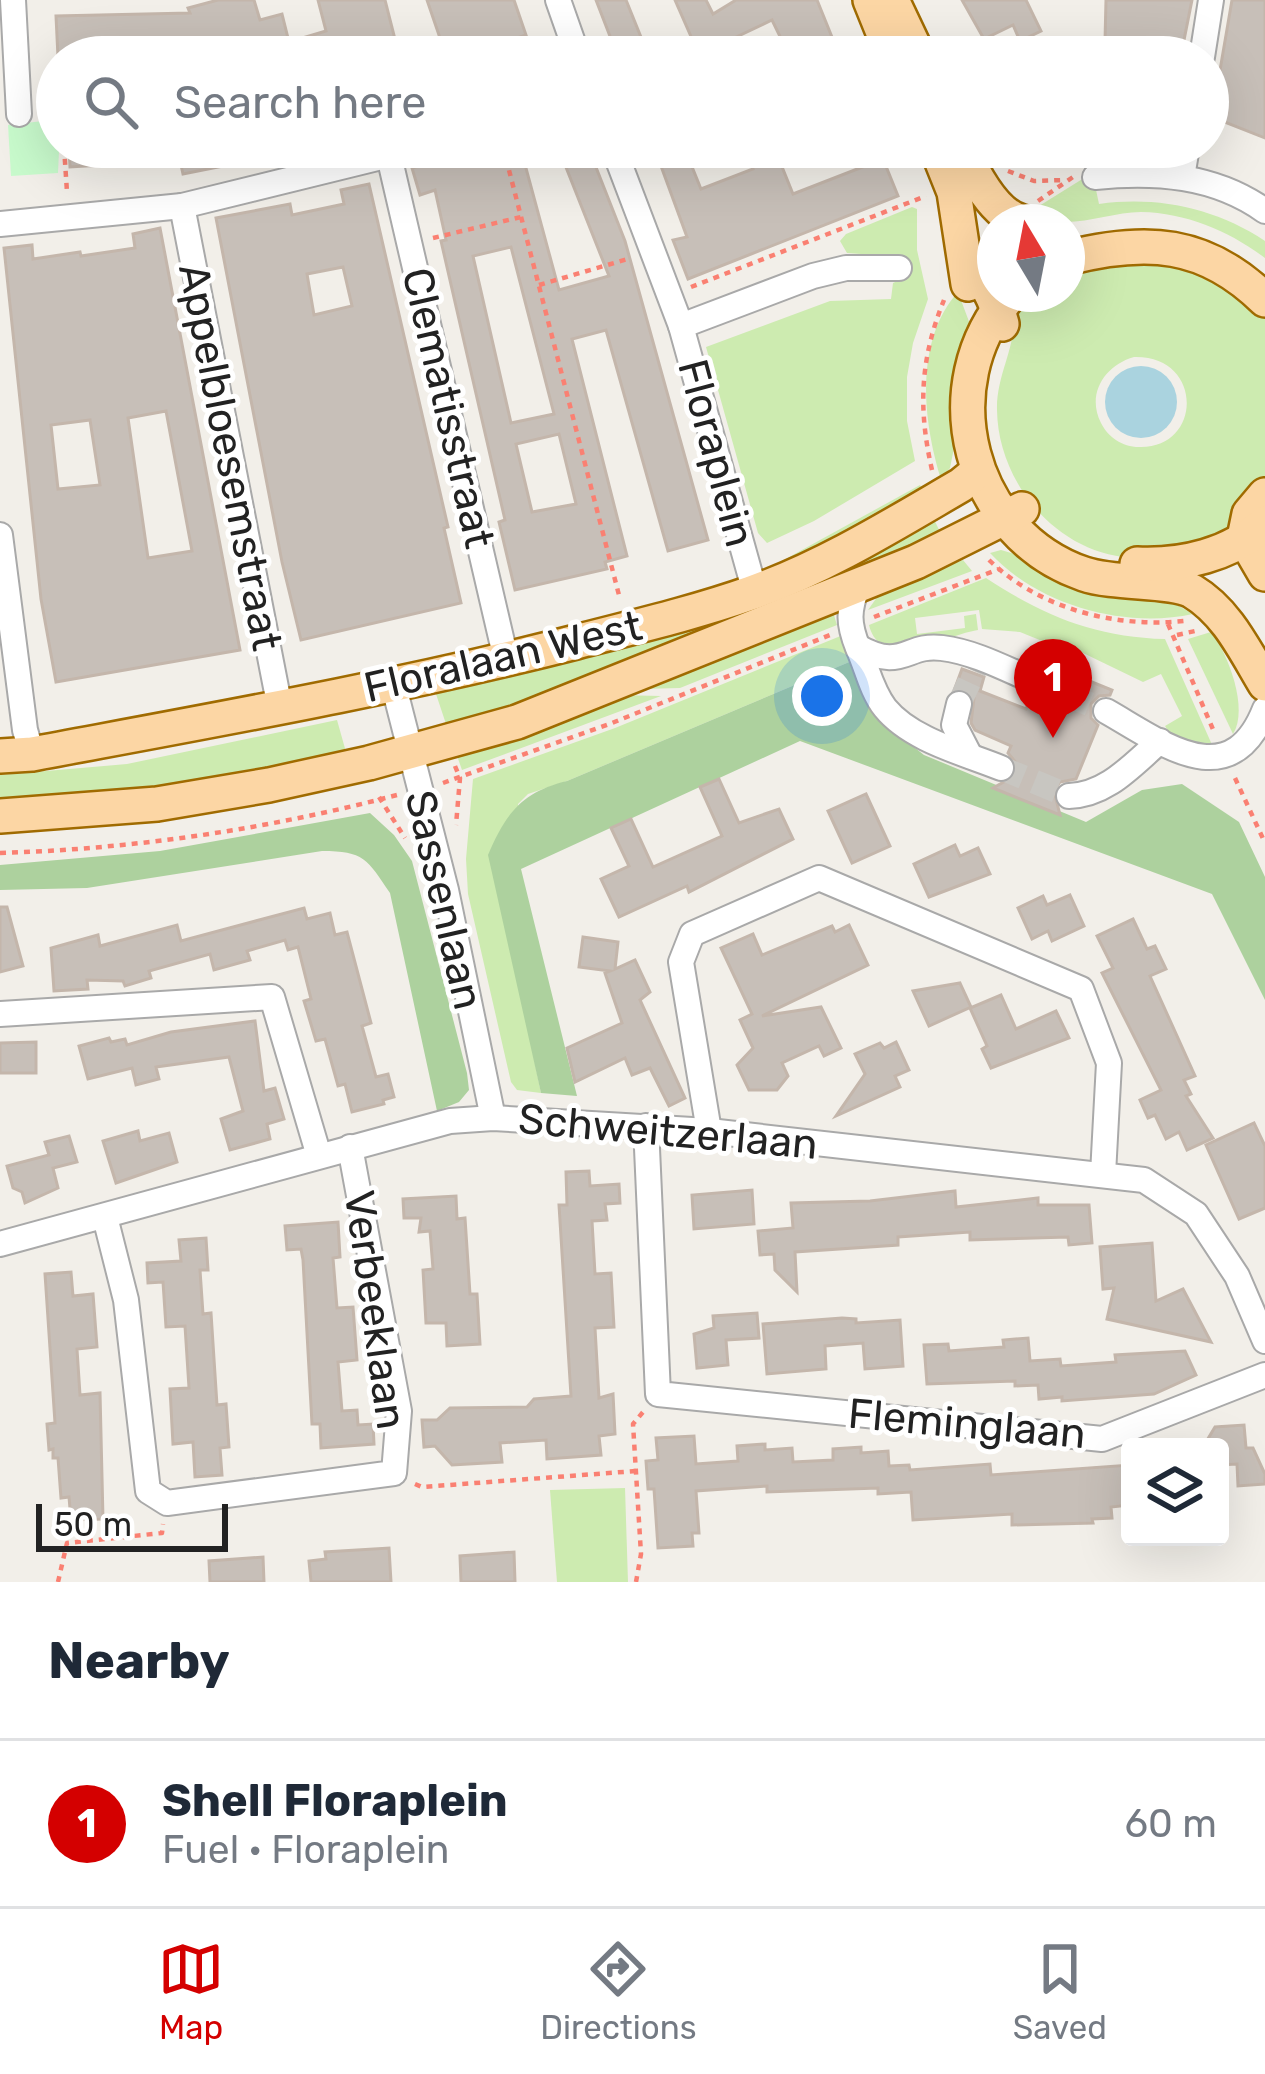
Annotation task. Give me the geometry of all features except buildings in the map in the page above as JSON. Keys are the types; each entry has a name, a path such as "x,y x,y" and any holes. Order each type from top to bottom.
{"main road":[{"path":"870,0 884,36"},
{"path":"892,0 909,36"},
{"path":"943,168 953,192 968,284 977,292"},
{"path":"972,168 1001,204"},
{"path":"1085,233 1122,226 1181,229 1230,248 1265,274"},
{"path":"1085,254 1133,245 1191,252 1234,273 1265,300"},
{"path":"998,312 969,383 968,424 977,472 1013,519 1058,563 1111,582 1186,572 1260,526 1265,574"},
{"path":"999,312 1002,334 986,397 986,437 1013,519"},
{"name":"Floralaan West","path":"16,755 280,708 393,683 503,646 755,592 836,555 977,472"},
{"name":"Floralaan West","path":"0,816 157,803 269,785 517,722 858,585 975,546 1013,519"},
{"path":"1186,572 1216,584 1220,610 1265,683"}],"street":[{"path":"13,0 19,114"},
{"path":"558,0 571,36"},
{"path":"1205,36 1211,0"},
{"path":"0,224 182,206 343,168"},
{"name":"Clematisstraat","path":"392,168 503,646"},
{"path":"621,168 681,326"},
{"path":"1182,177 1184,168"},
{"path":"1095,177 1182,177 1220,188 1265,212"},
{"name":"Appelbloesemstraat","path":"182,206 280,708"},
{"name":"Floraplein","path":"755,592 681,326 813,276 846,268 898,268"},
{"path":"0,535 25,730 16,755"},
{"path":"858,585 848,618 849,639 886,709 920,735 1001,768"},
{"path":"849,639 877,658 891,659 935,646 1034,681"},
{"name":"Sassenlaan","path":"393,683 446,890 493,1118"},
{"path":"959,704 954,725 970,756"},
{"path":"1106,712 1202,759 1224,754 1258,726 1265,709"},
{"path":"1069,796 1086,795 1110,784 1160,741"},
{"path":"709,1131 681,962 692,934 819,878 1081,989 1109,1063 1103,1174"},
{"path":"0,1014 272,997 319,1156"},
{"name":"Schweitzerlaan","path":"0,1244 451,1121 493,1118 646,1126 1144,1180 1196,1214 1237,1276 1265,1341"},
{"path":"646,1126 658,1394"},
{"name":"Verbeeklaan","path":"167,1503 394,1473 399,1411 350,1147"},
{"path":"105,1217 126,1300 145,1478 148,1491 167,1503"},
{"name":"Fleminglaan","path":"658,1394 1102,1439 1265,1375"}],"path":[{"path":"66,168 69,216"},
{"path":"508,168 621,605"},
{"path":"1007,168 1026,180 1066,180"},
{"path":"1037,204 1080,173 1095,177"},
{"path":"670,295 932,194"},
{"path":"409,244 521,218"},
{"path":"539,285 654,251"},
{"path":"932,470 920,402 927,348 944,299 967,266"},
{"path":"868,620 999,569 975,546"},
{"path":"1167,623 1265,843"},
{"name":"Floralaan West","path":"0,853 162,840 278,823 418,789 849,639"},
{"path":"637,1582 641,1554 633,1424 658,1394"},
{"name":"Verbeeklaan","path":"394,1473 422,1487 636,1472"},
{"path":"58,1582 67,1543 162,1533 167,1503"}],"green space":[{"path":"36,122 36,168 58,168 58,173 11,176 8,125"},
{"path":"1084,178 1095,185 1099,204 1164,203 1226,220 1265,241 1265,258 1222,232 1175,216 1141,212 1085,220 1085,204 1042,204"},
{"path":"917,209 917,250 928,299 907,377 907,421 915,461 767,543 758,533 706,347 830,301 891,299 893,283 904,278 903,257 847,253 840,241 846,234"},
{"path":"1165,255 1253,301 1265,317 1265,477 1224,537 1162,556 1122,557 1067,536 1044,517 1024,494 1001,439 997,410 1014,312 1085,312 1085,266","holes":["1134,357 1157,360 1173,370 1187,402 1175,434 1160,444 1139,447 1121,443 1108,433 1096,402 1101,382 1114,367"]},
{"path":"958,292 971,327 959,447 954,448 950,468 941,479 930,432 926,382 934,334"},
{"path":"920,485 924,494 782,569 771,567"},
{"path":"931,513 941,534 577,683 447,727 434,688"},
{"path":"1001,550 1168,600 1193,614 1139,618 1084,609 1032,587 990,553"},
{"path":"963,560 972,571 868,610 880,593"},
{"path":"986,578 1071,622 1116,634 1165,639 1213,747 1180,740 1169,732 1165,726 1182,716 1161,674 1143,682 1081,652 1079,656 1020,632 982,629 979,610 915,618 917,634 965,628 964,616 976,614 978,630 916,647 886,646 869,625"},
{"path":"833,612 837,625 680,688 642,689"},
{"path":"1211,632 1224,653 1238,696 1233,734 1188,639"},
{"path":"843,635 854,660 528,794 518,804 524,1010 541,1093 517,1090 511,1082 468,894 473,779 615,728"},
{"path":"854,660 895,732 924,755 1086,822 1142,790 1182,784 1239,822 1265,877 1265,1000 1212,894 800,741 521,869 577,1096 541,1093 488,855 509,816 538,791"},
{"path":"616,695 661,696 462,770 455,750"},
{"path":"337,720 346,752 158,788 0,802 0,775 127,764"},
{"path":"370,813 412,861 467,1073 469,1090 459,1102 437,1111 390,893 356,855 322,851 87,888 0,890 0,865 160,851"},
{"path":"625,1488 628,1582 557,1582 550,1490"}],"water":[{"path":"1141,366 1167,376 1177,402 1167,428 1141,438 1115,428 1105,402 1115,376"}],"tunnel":[{"path":"959,704 977,665"},
{"path":"1034,681 1106,711"},
{"path":"1001,768 1069,796"}],"place":[{"name":"Shell Floraplein","path":"1053,738"}]}
